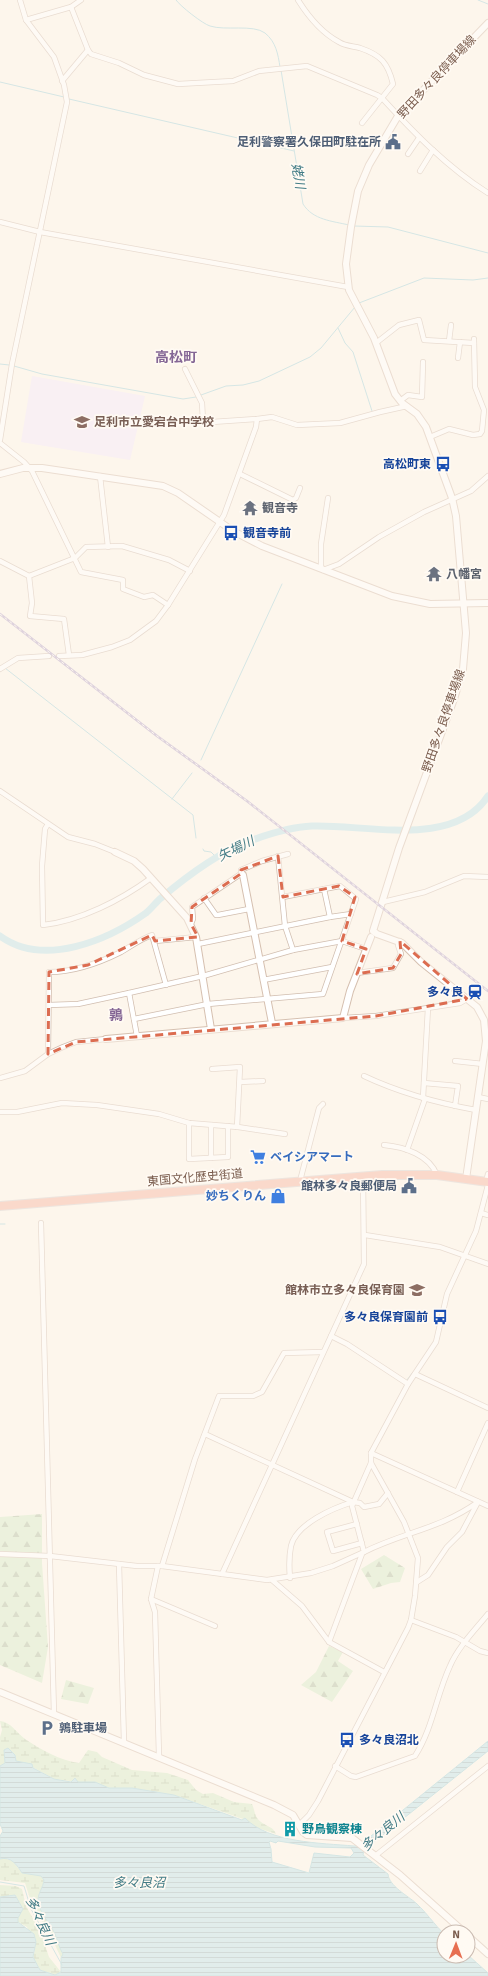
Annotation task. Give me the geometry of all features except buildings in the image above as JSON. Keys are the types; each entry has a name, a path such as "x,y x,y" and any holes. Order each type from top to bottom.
{"highway":[{"name":"東国文化歴史街道","path":"0,1206 397,1174 438,1175 488,1180"}],"street":[{"path":"0,440 12,366 67,98 54,57 26,20 20,0"},
{"path":"26,20 71,7 81,0"},
{"path":"298,0 314,22 334,39 340,43 373,53 383,60 391,75 393,84 362,122"},
{"path":"71,7 91,54 119,63 144,75 178,84 233,81 259,71 307,66 382,98 419,138 464,178 488,193"},
{"name":"野田多々良停車場線","path":"383,902 413,809 460,680 466,643 457,528 452,498 430,437 421,418 400,401 393,388 376,343 348,287 346,271 351,224 358,191 364,172 398,116 488,23"},
{"path":"62,81 88,50"},
{"path":"408,154 419,138"},
{"path":"420,171 433,150"},
{"path":"0,222 40,232 348,287"},
{"path":"376,343 399,325 419,320 424,340 460,342 474,341 475,387 484,410 482,431 480,434 473,435 449,429 430,437"},
{"path":"449,341 452,325"},
{"path":"458,358 460,342"},
{"path":"400,401 408,395 422,397 423,362"},
{"path":"185,369 203,406 203,421 212,422 272,417 298,425 340,423 406,406"},
{"path":"59,656 93,653 130,640 156,621 168,605 220,523 240,474 256,427 257,419"},
{"path":"0,443 29,467 81,572 123,580 123,590 144,597 153,595 168,605"},
{"path":"0,474 29,467 154,484 167,488 186,498 220,523 262,546 408,600 430,604 488,603"},
{"path":"240,474 293,500 296,498 300,488"},
{"path":"100,476 108,548"},
{"path":"322,569 339,564 379,537 452,498 471,491 488,476"},
{"path":"322,569 321,544 328,498"},
{"path":"0,561 29,576 75,558 86,547 108,548 122,546 169,560 190,571"},
{"path":"29,576 32,603 30,616 64,619 69,655"},
{"path":"0,669 18,658 49,656"},
{"path":"0,791 48,824 73,839 96,844 134,861 178,907 191,924 198,944 212,1029"},
{"path":"48,824 45,829 42,866 43,925 84,915 152,879"},
{"path":"272,1023 241,870 278,856 288,854"},
{"path":"278,856 285,926 293,950"},
{"path":"191,924 193,919 192,907 242,874"},
{"path":"466,1179 483,1064 486,1036 485,1015 421,962 400,941 377,934 373,931 383,902 426,892 464,876 488,877"},
{"path":"134,1018 208,1004 323,994 356,900 355,897 340,886 283,897"},
{"path":"324,889 330,917"},
{"path":"204,898 216,915 249,909"},
{"path":"198,944 351,914"},
{"path":"48,1054 49,972 68,971 88,965 120,952 152,934 166,985"},
{"path":"155,942 196,937"},
{"path":"343,1018 357,973 371,937"},
{"path":"49,1005 78,1004 166,985 293,950 342,941 366,949"},
{"path":"357,973 393,968 400,954 398,945 400,941"},
{"path":"263,980 332,967"},
{"path":"129,993 137,1036"},
{"path":"0,1078 25,1071 48,1054 76,1042 272,1023 376,1016 460,1003 467,999"},
{"path":"407,1150 424,1099 428,1008"},
{"path":"455,1060 483,1064"},
{"path":"212,1069 240,1068 237,1127"},
{"path":"364,1076 396,1090 424,1099 476,1110"},
{"path":"240,1082 263,1081"},
{"path":"424,1083 458,1086 455,1106"},
{"path":"478,1096 488,1099"},
{"path":"0,1112 17,1112 62,1103 97,1105 159,1114 189,1123 237,1127 285,1134"},
{"path":"302,1181 301,1177 311,1137 319,1108 323,1104"},
{"path":"189,1123 189,1159 228,1157 228,1126"},
{"path":"211,1125 211,1158"},
{"path":"384,1145 407,1150 419,1155 429,1162 438,1175"},
{"path":"222,1574 364,1264 365,1235 363,1176"},
{"path":"329,1642 363,1553 352,1502 371,1463 371,1453 408,1384 436,1342 447,1294 476,1231 488,1180"},
{"path":"481,1213 488,1215"},
{"path":"41,1223 54,1714"},
{"path":"365,1235 440,1248 488,1264"},
{"path":"331,1336 347,1344 408,1384"},
{"path":"159,1756 155,1612 151,1599 160,1566 219,1396 253,1396 262,1392 284,1353 323,1352"},
{"path":"415,1374 488,1408"},
{"path":"457,1492 488,1423"},
{"path":"205,1434 364,1507 379,1504 388,1493"},
{"path":"371,1453 488,1506"},
{"path":"299,1825 309,1815 318,1801 411,1620 417,1582 418,1558 409,1535 371,1463"},
{"path":"290,1578 290,1557 293,1540 312,1520 327,1511 352,1502"},
{"path":"0,1554 50,1556 119,1564 160,1566 272,1580 290,1578 318,1571 363,1553 378,1545 437,1525 462,1513 478,1502"},
{"path":"417,1582 428,1575 447,1547 462,1532 478,1502"},
{"path":"357,1524 327,1532 333,1551 362,1543"},
{"path":"119,1564 124,1742"},
{"path":"272,1580 302,1606 329,1642 384,1672"},
{"path":"151,1599 215,1626"},
{"path":"335,1766 356,1777 415,1756 433,1721 450,1667 465,1643 488,1614"},
{"path":"411,1620 456,1637 465,1643 488,1653"},
{"path":"0,1692 159,1756 274,1805 292,1815 303,1832 307,1835 332,1837 347,1836 357,1841 400,1875 455,1924"},
{"path":"375,1856 488,1766"},
{"path":"476,1943 488,1954"}],"highlighted area":[{"path":"278,856 283,897 339,886 355,897 342,941 366,949 357,974 393,968 401,954 400,941 467,999 376,1016 76,1042 48,1054 49,972 88,965 152,935 155,941 198,937 191,924 192,907 242,873 241,870"}],"shaded area":[{"name":"足利市立愛宕台中学校","path":"32,376 145,396 130,460 21,442"}],"green space":[{"path":"42,1514 42,1563 48,1647 42,1683 0,1665 0,1517"},
{"path":"384,1555 405,1568 400,1582 391,1583 373,1589 361,1569"},
{"path":"329,1646 343,1652 338,1661 353,1671 332,1702 301,1685 316,1672"},
{"path":"66,1680 94,1688 88,1704 61,1699"},
{"path":"0,1721 7,1723 25,1739 37,1747 65,1760 79,1763 88,1750 97,1752 102,1757 132,1770 167,1773 188,1780 196,1790 203,1794 213,1793 234,1802 252,1804 259,1820 263,1824 272,1828 276,1834 249,1825 246,1820 174,1795 132,1788 109,1788 95,1782 78,1782 54,1779 27,1764 16,1761 4,1750 5,1763 0,1766 0,1737 2,1730"},
{"path":"4,1858 13,1861 22,1873 41,1876 44,1880 43,1888 40,1892 63,1954 61,1958 49,1932 33,1908 25,1883 0,1880 0,1859"},
{"path":"0,1885 16,1886 22,1889 26,1906 41,1933 49,1957 61,1972 55,1975 40,1970 33,1957 35,1950 27,1927 18,1922 18,1918 23,1909 15,1895 0,1897"}],"water":[{"name":"多々良沼","path":"488,1741 488,1751 364,1850 363,1855 388,1874 395,1887 416,1903 436,1925 436,1964 476,1964 476,1962 488,1973 488,1976 0,1976 0,1897 15,1895 23,1909 18,1918 18,1922 34,1934 36,1942 33,1957 40,1970 55,1975 61,1972 61,1958 63,1954 55,1934 42,1914 39,1905 38,1897 44,1880 41,1876 22,1873 16,1864 10,1860 4,1858 0,1859 0,1836 3,1831 0,1824 0,1766 5,1763 4,1750 8,1748 15,1755 16,1761 32,1764 33,1768 54,1779 71,1782 75,1778 78,1782 95,1782 109,1788 132,1788 174,1795 242,1820 245,1818 255,1826 281,1837 311,1842 354,1846 360,1845","holes":["278,1841 315,1847 351,1848 354,1853 350,1857 314,1853 309,1873 272,1862 269,1842 276,1843"]}],"waterway":[{"name":"姥川","path":"176,0 202,22 210,26 223,28 246,28 260,30 265,33 274,44 280,67"},
{"path":"478,0 488,4"},
{"name":"姥川","path":"281,70 303,204 317,217 349,225"},
{"path":"0,82 64,97"},
{"path":"69,99 294,151"},
{"name":"姥川","path":"354,226 388,227 488,253"},
{"path":"359,303 424,278 473,280 488,278"},
{"path":"201,395 226,386 243,385 259,381 310,357 321,348 355,307"},
{"path":"338,328 345,343 353,352 372,411"},
{"path":"0,364 9,365"},
{"path":"14,366 42,374 183,399 196,397"},
{"path":"201,760 282,584"},
{"path":"5,668 193,815 196,838"},
{"path":"172,799 192,773"},
{"name":"矢場川","path":"0,936 17,945 36,950 56,950 75,947 95,941 131,923 146,913 161,898 202,866 235,847 255,839 287,829 312,826 382,830 431,828 454,823 473,812 488,796"},
{"path":"203,849 204,851 211,852 217,858"},
{"path":"0,1224 5,1224"},
{"path":"407,1380 413,1372"},
{"name":"多々良川","path":"0,1882 24,1886 31,1909 62,1965"}],"railway":[{"path":"0,614 157,736 247,801 488,991"}],"place":[{"name":"足利警察署久保田町駐在所","path":"393,142"},
{"name":"足利市立愛宕台中学校","path":"82,422"},
{"name":"高松町東","path":"443,464"},
{"name":"観音寺","path":"250,508"},
{"name":"観音寺前","path":"231,533"},
{"name":"八幡宮","path":"434,574"},
{"name":"多々良","path":"475,992"},
{"name":"ベイシアマート","path":"258,1157"},
{"name":"館林多々良郵便局","path":"409,1186"},
{"name":"妙ちくりん","path":"278,1196"},
{"name":"館林市立多々良保育園","path":"417,1290"},
{"name":"多々良保育園前","path":"440,1317"},
{"name":"鶉駐車場","path":"47,1728"},
{"name":"多々良沼北","path":"347,1740"},
{"name":"野鳥観察棟","path":"290,1829"}],"district":[{"name":"高松町","path":"176,357"},
{"name":"鶉","path":"116,1015"}]}
